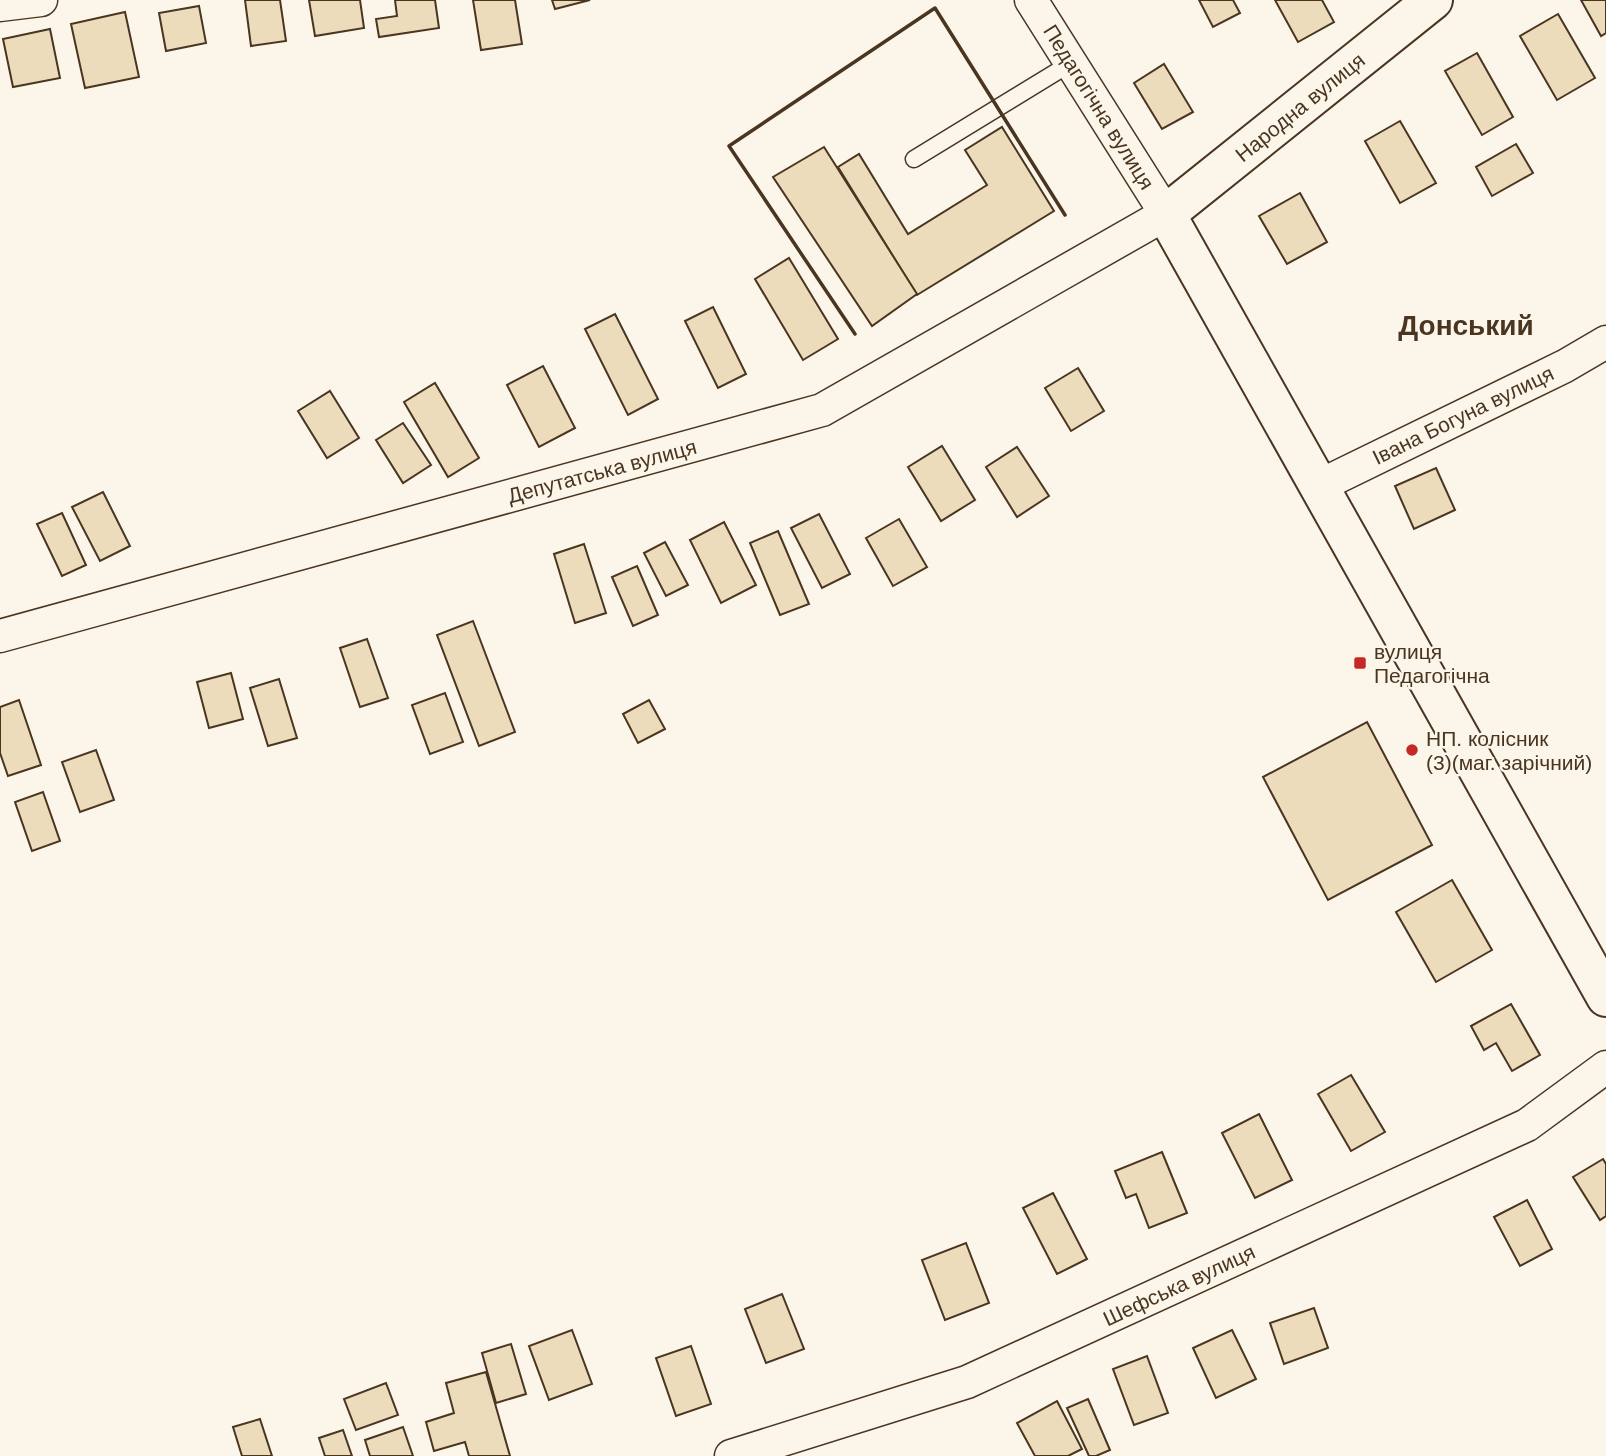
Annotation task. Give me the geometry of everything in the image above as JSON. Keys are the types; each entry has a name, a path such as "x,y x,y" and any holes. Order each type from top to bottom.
{"street":[{"path":"0,5 41,0"},
{"name":"Педагогічна вулиця","path":"1031,0 1166,214"},
{"name":"Народна вулиця","path":"1166,214 1433,0"},
{"path":"1166,214 1606,997"},
{"name":"Депутатська вулиця","path":"0,636 822,410 1166,214"},
{"name":"Івана Богуна вулиця","path":"1319,486 1564,366 1606,342"},
{"name":"Шефська вулиця","path":"732,1456 967,1382 1527,1125 1606,1067"}],"lane":[{"path":"914,159 1071,63"}],"building":[{"path":"245,0 280,0 286,41 251,46"},
{"path":"309,0 360,0 364,28 315,36"},
{"path":"395,0 435,0 439,28 379,37 376,19 397,16"},
{"path":"473,0 515,0 522,44 481,50"},
{"path":"552,0 590,0 555,9"},
{"path":"1199,0 1233,0 1240,13 1213,27"},
{"path":"1275,0 1322,0 1334,22 1298,42"},
{"path":"1581,0 1606,0 1606,33 1601,36"},
{"path":"199,6 206,43 166,51 159,13"},
{"path":"125,12 139,77 85,88 71,24"},
{"path":"1558,14 1595,78 1557,100 1520,36"},
{"path":"50,29 60,78 13,87 3,39"},
{"path":"1477,53 1513,117 1482,135 1445,71"},
{"path":"1164,64 1193,112 1162,129 1134,83"},
{"path":"1400,121 1436,183 1400,203 1365,141"},
{"path":"1002,127 1054,211 917,295 838,167 859,154 908,234 987,185 965,150"},
{"path":"1516,144 1533,173 1492,196 1476,167"},
{"path":"824,147 917,294 872,326 773,177"},
{"path":"1300,193 1327,242 1287,264 1259,216"},
{"path":"789,258 838,339 803,360 755,279"},
{"path":"713,307 746,374 718,388 685,321"},
{"path":"615,314 658,399 628,415 585,329"},
{"path":"543,366 575,428 539,447 507,385"},
{"path":"1078,368 1104,411 1071,431 1045,388"},
{"path":"435,383 479,458 448,477 404,402"},
{"path":"330,391 359,438 327,458 298,411"},
{"path":"403,423 431,465 403,483 376,440"},
{"path":"942,446 975,500 941,521 908,467"},
{"path":"1017,447 1049,496 1017,517 986,467"},
{"path":"1436,468 1455,510 1414,529 1395,486"},
{"path":"103,492 130,546 100,561 72,507"},
{"path":"62,513 86,565 62,576 37,524"},
{"path":"819,514 850,574 822,588 791,528"},
{"path":"899,519 927,567 893,586 866,538"},
{"path":"724,522 756,585 721,603 690,540"},
{"path":"778,531 809,604 780,615 750,543"},
{"path":"665,542 688,585 666,596 644,553"},
{"path":"584,544 606,613 575,623 554,554"},
{"path":"637,566 658,615 633,626 612,577"},
{"path":"473,621 515,732 479,746 437,635"},
{"path":"367,639 388,698 360,707 340,648"},
{"path":"231,673 243,719 209,728 197,682"},
{"path":"279,679 297,738 268,746 250,688"},
{"path":"445,693 463,742 430,754 412,705"},
{"path":"19,700 41,765 8,776 0,753 0,707"},
{"path":"649,700 665,729 638,743 623,714"},
{"path":"1367,722 1432,845 1328,900 1263,777"},
{"path":"96,750 114,800 80,812 62,762"},
{"path":"43,792 60,841 32,851 15,802"},
{"path":"1452,880 1492,950 1436,982 1396,912"},
{"path":"1511,1004 1540,1055 1512,1071 1496,1043 1484,1050 1471,1026"},
{"path":"1351,1075 1385,1132 1351,1151 1318,1094"},
{"path":"1259,1114 1292,1180 1255,1198 1222,1133"},
{"path":"1162,1152 1187,1213 1149,1228 1136,1194 1126,1198 1115,1171"},
{"path":"1603,1159 1606,1164 1606,1216 1600,1220 1573,1177"},
{"path":"1053,1193 1087,1259 1057,1274 1023,1208"},
{"path":"1527,1200 1552,1249 1520,1266 1494,1217"},
{"path":"966,1243 989,1303 945,1320 922,1260"},
{"path":"782,1294 804,1349 766,1363 745,1309"},
{"path":"1314,1308 1328,1348 1284,1364 1270,1323"},
{"path":"572,1330 592,1384 549,1400 529,1346"},
{"path":"1232,1330 1256,1379 1216,1398 1193,1348"},
{"path":"511,1344 526,1394 496,1403 482,1353"},
{"path":"691,1346 711,1404 676,1416 656,1358"},
{"path":"1147,1356 1168,1413 1134,1425 1113,1369"},
{"path":"486,1372 510,1456 469,1456 465,1442 434,1451 426,1422 454,1413 446,1383"},
{"path":"386,1383 398,1415 356,1430 344,1399"},
{"path":"1088,1399 1110,1450 1096,1456 1089,1456 1067,1408"},
{"path":"1057,1401 1082,1449 1068,1456 1035,1456 1017,1423"},
{"path":"260,1419 272,1456 242,1456 233,1427"},
{"path":"403,1427 413,1456 370,1456 365,1440"},
{"path":"343,1430 352,1456 325,1456 319,1438"}],"wall":[{"path":"855,334 729,146 935,8 1065,215"}],"place":[{"name":"вулиця Педагогічна","path":"1360,663"},
{"name":"НП. колісник (3)(маг. зарічний)","path":"1412,750"}],"district":[{"name":"Донський","path":"1466,325"}]}
